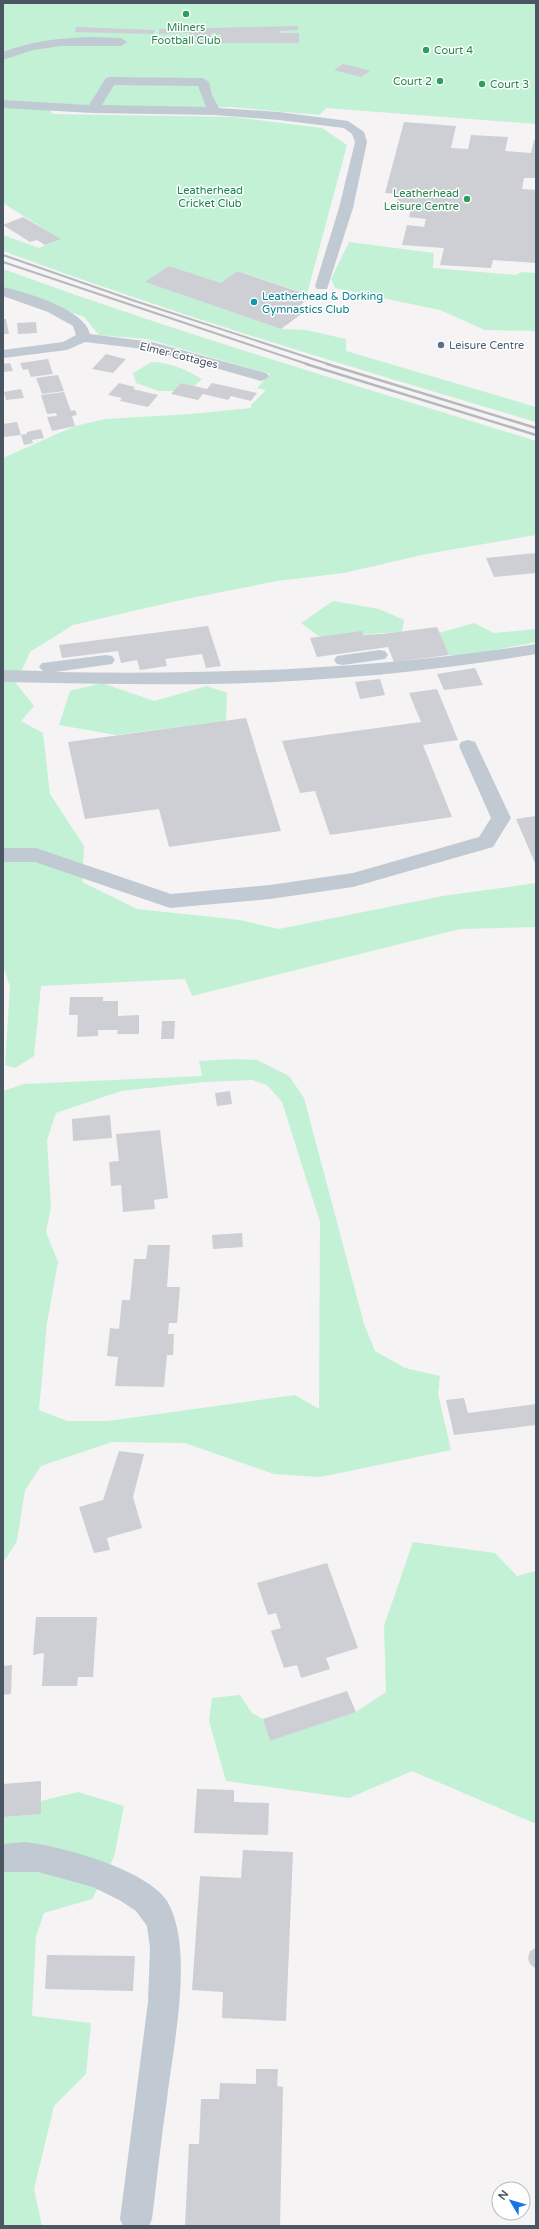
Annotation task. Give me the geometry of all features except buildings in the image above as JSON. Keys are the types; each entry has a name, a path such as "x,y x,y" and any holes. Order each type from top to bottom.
{"street":[{"path":"3,56 38,45 90,40 121,42"},
{"path":"93,109 110,81 203,82 206,95 214,111"},
{"path":"3,104 93,109 214,111 279,116 348,125 358,132 361,142 347,201 322,286"},
{"path":"3,290 50,308 77,322 83,330 83,337 67,346 3,354"},
{"name":"Elmer Cottages","path":"83,337 152,346 261,376"},
{"path":"3,676 129,680 381,671 536,649"},
{"path":"218,678 379,655"},
{"path":"3,672 106,660"},
{"path":"3,855 36,855 170,901 270,892 353,880 486,842 501,818 468,746"},
{"path":"3,1858 25,1856 72,1865 112,1880 136,1893 156,1911 164,1936 164,2000 136,2219"}],"green space":[{"name":"Leatherhead Cricket Club","path":"3,3 536,3 536,124 326,108 320,115 230,107 48,107 52,114 233,117 322,128 347,145 307,294 238,271 221,283 169,266 146,282 281,329 306,330 346,339 346,351 536,407 536,422 201,320 3,251 3,235 39,248 60,239 3,203"},
{"path":"349,242 434,253 433,268 516,275 521,272 536,273 536,331 485,330 440,310 335,288 331,279"},
{"path":"3,269 69,293 202,337 536,441 536,535 426,554 344,573 277,581 176,601 73,625 30,652 16,683 34,706 21,721 43,733 50,794 84,846 82,882 137,909 240,920 279,929 443,896 536,883 536,927 460,929 192,996 185,979 41,986 34,1056 15,1068 5,1065 10,987 3,965 3,458 75,426 106,419 191,414 251,408 251,405 266,390 257,388 270,374 147,339 99,335 84,317 3,287"},
{"path":"152,362 178,367 202,379 194,386 181,383 174,391 159,391 136,383 133,373"},
{"path":"333,601 379,609 404,620 402,632 320,637 301,623"},
{"path":"474,623 494,633 536,629 536,642 469,655 449,655 439,633"},
{"path":"102,683 154,701 207,686 227,693 226,721 116,735 59,725 70,691"},
{"path":"235,1059 257,1060 289,1076 304,1098 364,1324 375,1351 405,1368 440,1376 438,1394 451,1450 320,1477 274,1474 185,1443 112,1442 41,1466 25,1490 17,1541 3,1563 3,1091 24,1084 202,1076 199,1061","holes":["252,1080 267,1085 282,1102 320,1222 319,1409 295,1395 108,1421 67,1421 39,1410 47,1323 58,1262 46,1232 51,1207 47,1140 56,1113 121,1091 204,1082"]},
{"path":"413,1542 495,1553 517,1576 536,1571 536,1822 534,1823 412,1771 349,1798 226,1781 209,1721 212,1698 240,1695 252,1713 263,1719 270,1741 356,1712 386,1692 384,1626"},
{"path":"78,1792 124,1806 114,1857 92,1899 44,1913 36,1936 32,2016 91,2023 86,2074 54,2106 34,2189 42,2226 3,2226 3,1817 41,1814 41,1801"}],"railway":[{"path":"3,255 135,301 331,365"},
{"path":"3,262 310,365"},
{"path":"306,364 536,435"},
{"path":"327,364 536,428"}],"place":[{"name":"Milners Football Club","path":"186,14"},
{"name":"Court 4","path":"426,50"},
{"name":"Court 2","path":"440,81"},
{"name":"Court 3","path":"482,84"},
{"name":"Leatherhead Leisure Centre","path":"467,199"},
{"name":"Leatherhead & Dorking Gymnastics Club","path":"254,302"},
{"name":"Leisure Centre","path":"441,345"}]}
